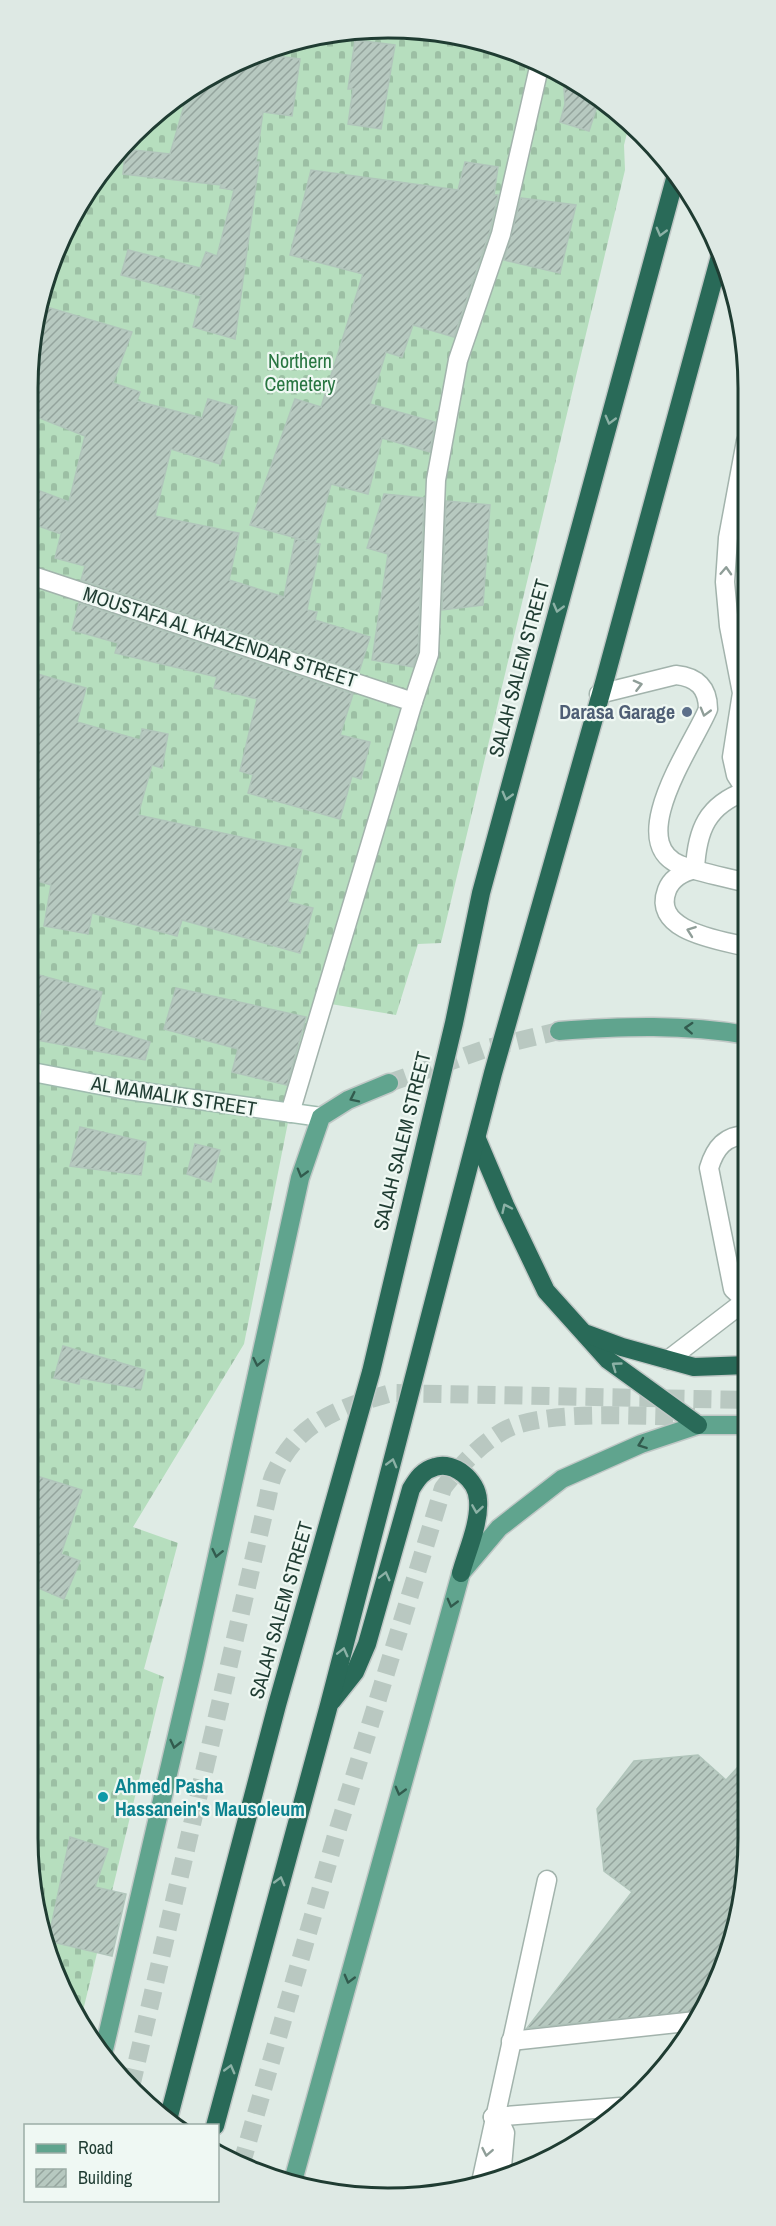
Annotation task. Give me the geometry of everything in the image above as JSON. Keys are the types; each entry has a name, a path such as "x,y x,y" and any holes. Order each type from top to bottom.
{"highway":[{"name":"SALAH SALEM STREET","path":"170,2112 277,1705 371,1372 454,1023 480,893 673,185"},
{"path":"216,2124 329,1704 529,940 600,694 717,267"},
{"path":"477,1139 546,1291 608,1360 698,1425"},
{"path":"582,1332 622,1347 694,1366 738,1365"},
{"path":"329,1704 355,1672 364,1652 411,1489 423,1473 435,1467 442,1466 458,1470 469,1479 478,1499 461,1573"}],"main road":[{"path":"559,1031 639,1025 712,1029 738,1033"},
{"path":"105,2044 194,1662 300,1178 321,1117 348,1100 389,1083"},
{"path":"294,2176 461,1573 500,1528 562,1479 641,1444 698,1425 738,1425"}],"street":[{"path":"290,1113 429,654 436,480 458,360 501,234 538,72"},
{"path":"738,484 728,538 725,582 738,634"},
{"name":"MOUSTAFA AL KHAZENDAR STREET","path":"38,578 413,702"},
{"path":"600,694 676,675 697,680 704,688 708,698 708,709 673,777 659,819 658,837 665,853 678,864 738,880"},
{"path":"738,719 732,757 738,778"},
{"path":"695,869 696,850 705,821 730,797 738,794"},
{"path":"695,869 683,872 673,880 667,891 665,904 669,916 678,926 690,931 738,944"},
{"name":"AL MAMALIK STREET","path":"38,1073 121,1089 321,1117"},
{"path":"738,1137 727,1139 714,1151 709,1168 733,1289 738,1294"},
{"path":"668,1360 738,1308"},
{"path":"482,2176 493,2117 547,1880"},
{"path":"511,2041 686,2022"},
{"path":"493,2117 612,2108"},
{"path":"493,2117 499,2120 505,2133 502,2170"}],"green space":[{"name":"Northern Cemetery","path":"365,38 434,40 479,49 522,64 563,84 583,97 627,132 624,145 625,170 441,943 418,944 396,1015 319,1002 295,1087 244,1344 133,1527 178,1543 144,1669 164,1677 83,2011 64,1972 49,1929 38,1861 38,365 40,342 56,275 84,213 124,157 157,124 175,110 213,84 233,74 297,49"},
{"path":"738,530 738,573 728,571"}],"building":[{"path":"355,40 395,45 381,129 348,124 353,89 348,89"},
{"path":"275,56 300,59 292,116 263,112 256,162 259,162 235,339 193,327 201,296 121,275 128,250 200,268 206,252 217,256 234,190 220,188 221,185 123,174 124,157 131,150 170,154 185,103 213,84 254,64"},
{"path":"564,84 597,107 589,131 560,122 565,104"},
{"path":"465,162 498,167 494,195 498,195 490,231 454,337 413,325 402,357 386,352 370,404 435,422 430,452 382,438 368,494 331,484 315,543 320,544 307,610 317,612 315,620 370,637 359,672 81,580 85,566 55,558 61,534 38,526 38,490 69,502 85,436 38,417 38,365 47,307 132,332 113,383 140,392 137,401 202,418 208,399 237,407 220,464 171,449 155,516 239,533 229,580 284,597 295,539 307,541 250,525 295,399 321,407 363,274 290,255 311,170 458,190"},
{"path":"521,198 576,205 560,273 504,260"},
{"path":"384,494 424,498 418,652 413,667 372,660 388,554 367,548"},
{"path":"446,501 490,505 483,605 442,610"},
{"path":"79,603 353,694 340,735 370,742 361,779 352,776 340,819 248,793 253,775 240,771 257,699 214,688 217,677 115,653 118,643 72,630"},
{"path":"38,674 86,688 77,722 140,740 142,729 168,734 162,768 152,765 138,815 302,850 288,902 313,908 300,953 182,920 177,936 92,913 88,934 44,926 51,885 38,881"},
{"path":"38,975 102,992 94,1025 150,1042 145,1060 38,1040 42,1010 38,1009"},
{"path":"176,988 306,1017 287,1085 232,1072 238,1049 164,1029"},
{"path":"80,1127 146,1142 141,1175 70,1166"},
{"path":"195,1144 220,1150 211,1182 187,1174"},
{"path":"63,1346 145,1370 141,1389 80,1378 79,1384 54,1378"},
{"path":"38,1476 82,1490 61,1554 80,1561 64,1599 38,1588"},
{"path":"698,1755 726,1780 738,1767 736,1884 727,1929 712,1972 693,2012 527,2028 632,1892 604,1871 597,1809 634,1761"},
{"path":"70,1837 108,1849 95,1887 126,1894 112,1956 53,1942 50,1932"}],"tunnel":[{"path":"389,1083 488,1048 559,1031"},
{"path":"133,2079 271,1483 286,1453 297,1439 310,1427 339,1410 391,1393 738,1400"},
{"path":"244,2157 337,1832 443,1488 463,1464 486,1443 503,1431 521,1424 569,1416 695,1417"}],"place":[{"name":"Darasa Garage","path":"687,712"},
{"name":"Ahmed Pasha Hassanein's Mausoleum","path":"103,1797"}]}
